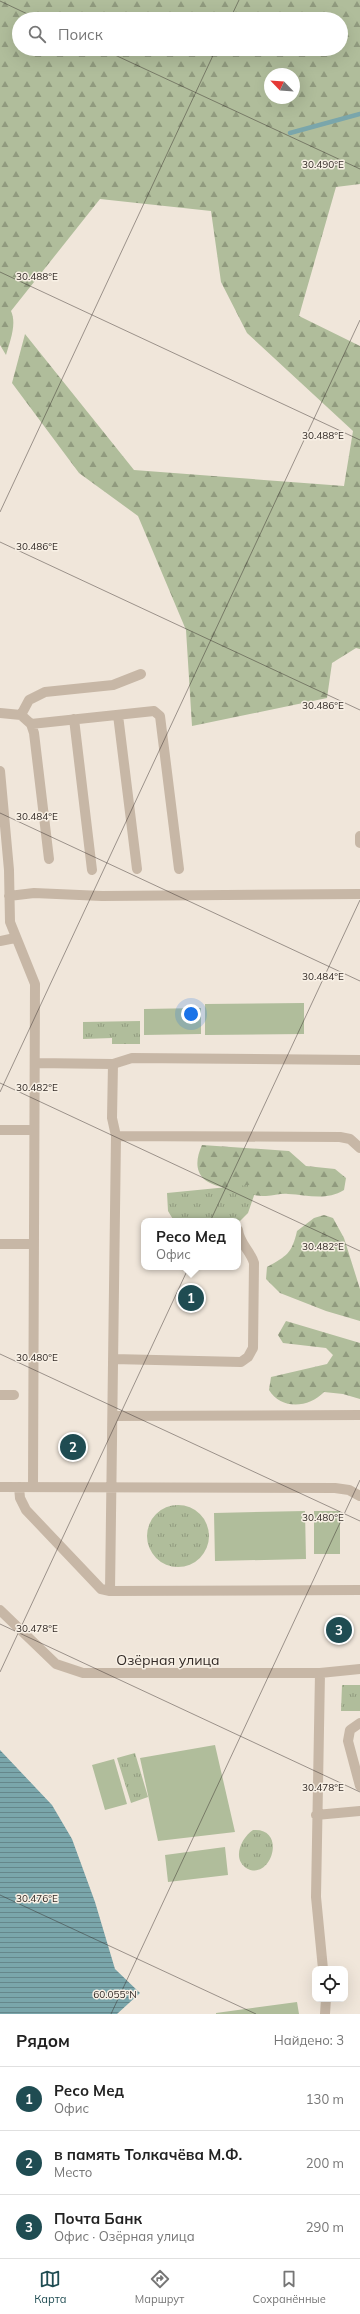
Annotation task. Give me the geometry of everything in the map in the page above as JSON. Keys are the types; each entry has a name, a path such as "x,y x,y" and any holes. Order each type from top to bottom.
{"street":[{"path":"21,715 29,700 45,692 113,685 141,674"},
{"path":"31,724 154,711 160,716 179,869"},
{"path":"0,713 21,715 31,724 34,733 49,859"},
{"path":"118,715 137,869"},
{"path":"74,719 92,870"},
{"path":"0,771 9,896 5,922 15,938 33,974 35,984 33,1486"},
{"path":"360,836 360,843"},
{"path":"9,896 34,893 102,896 360,894"},
{"path":"0,941 15,938"},
{"path":"35,1063 113,1064 132,1058 360,1060"},
{"path":"110,1592 116,1136 112,1118 113,1064"},
{"path":"0,1130 34,1130"},
{"path":"116,1136 340,1137 350,1139 360,1148"},
{"path":"113,1359 241,1362 248,1357 253,1348 254,1263 252,1255 241,1242"},
{"path":"0,1244 34,1244"},
{"path":"0,1395 14,1395"},
{"path":"113,1416 360,1415"},
{"path":"0,1487 112,1485 335,1488 349,1490 360,1496"},
{"path":"19,1487 20,1498 26,1510 95,1584 101,1589 110,1592 360,1590"},
{"name":"Озёрная улица","path":"0,1610 56,1664 83,1673 320,1673 360,1669"},
{"path":"320,1673 316,1815 316,1897 323,1966"},
{"path":"360,1723 350,1730 348,1741 360,1786"},
{"path":"316,1815 360,1811"},
{"path":"325,2014 326,2002"}],"green space":[{"path":"0,0 360,0 360,184 336,187 299,316 360,346 360,649 356,648 332,663 327,698 192,726 186,630 138,516 79,473 12,383 25,334 134,470 344,486 353,431 247,333 221,282 211,211 100,199 11,311 13,316 13,327 6,355 0,345"},
{"path":"304,1003 304,1034 205,1035 205,1004"},
{"path":"201,1008 201,1034 144,1035 144,1009"},
{"path":"140,1021 140,1044 112,1044 112,1038 83,1039 83,1022"},
{"path":"202,1145 289,1151 306,1166 335,1169 346,1178 344,1190 324,1196 285,1194 261,1196 224,1188 209,1182 201,1175 197,1163"},
{"path":"258,1184 248,1213 241,1220 241,1218 172,1218 168,1211 167,1193"},
{"path":"324,1215 333,1218 344,1238 360,1289 360,1321 326,1311 280,1293 266,1279 267,1267 288,1253 291,1249 297,1231 314,1218"},
{"path":"286,1321 360,1343 360,1399 343,1394 324,1392 311,1401 303,1404 288,1404 274,1396 269,1390 271,1377 327,1364 333,1355 326,1348 283,1343 278,1335"},
{"path":"172,1505 184,1505 200,1514 207,1524 209,1536 207,1548 200,1558 184,1567 172,1567 161,1562 152,1553 147,1542 147,1530 152,1519 161,1510"},
{"path":"305,1511 306,1559 215,1561 214,1513"},
{"path":"314,1511 340,1511 340,1554 314,1554"},
{"path":"342,1685 360,1685 360,1711 341,1711"},
{"path":"215,1745 235,1832 158,1841 140,1758"},
{"path":"135,1753 148,1797 131,1803 117,1758"},
{"path":"114,1759 127,1804 105,1810 92,1765"},
{"path":"253,1830 264,1831 270,1836 273,1844 269,1861 264,1867 256,1870 248,1869 243,1865 239,1855 242,1843"},
{"path":"225,1847 228,1875 168,1882 165,1855"},
{"path":"297,2002 299,2014 216,2014 216,2013"}],"water":[{"path":"0,1750 52,1805 72,1839 95,1902 115,1969 140,1993 117,2014 0,2014"}],"waterway":[{"path":"290,133 360,114"}],"place":[{"name":"Ресо Мед","path":"191,1298"},
{"name":"в память Толкачёва М.Ф.","path":"73,1447"},
{"name":"Почта Банк","path":"339,1630"}]}
